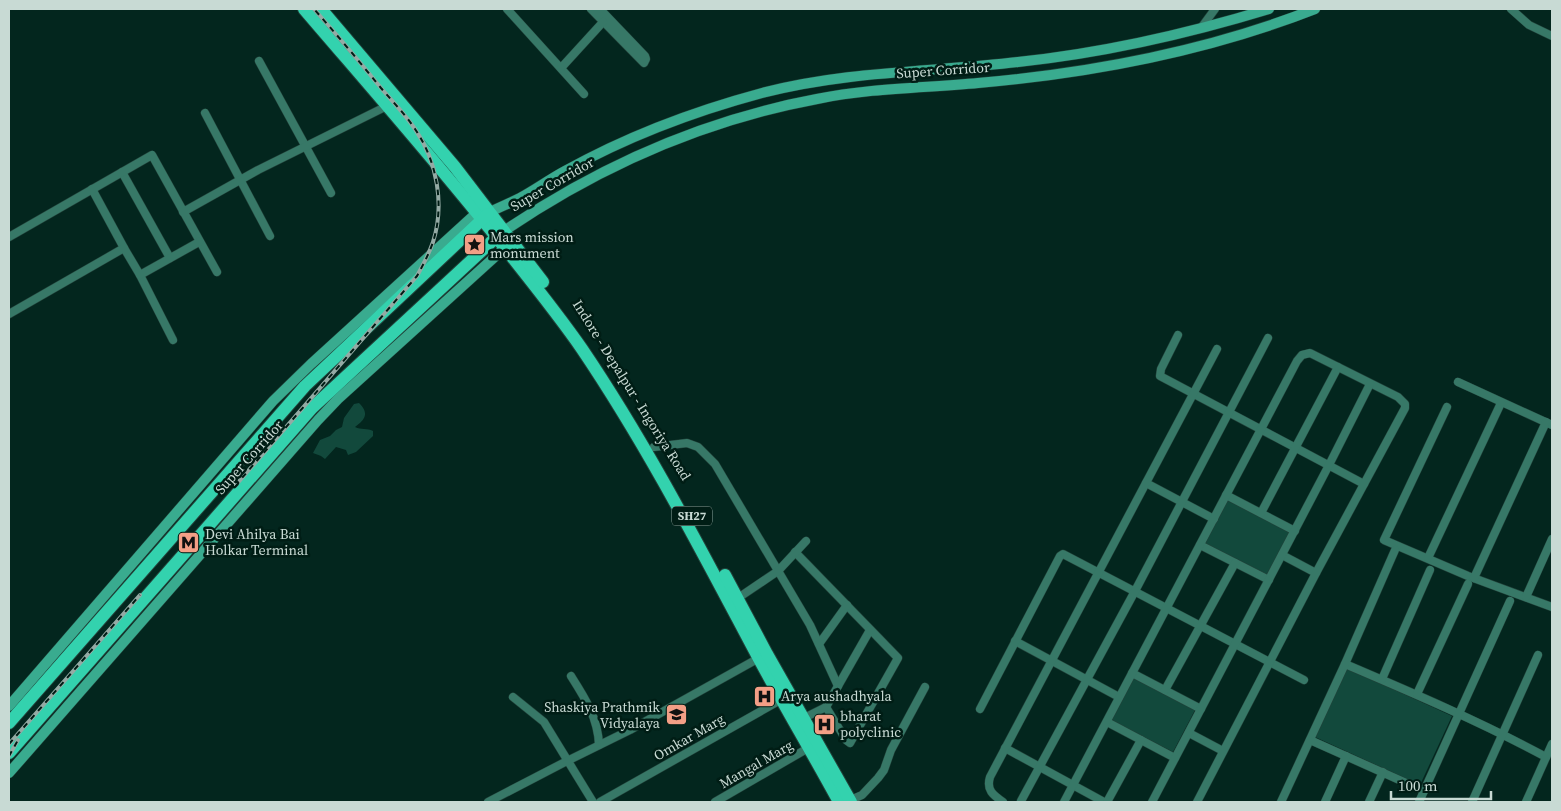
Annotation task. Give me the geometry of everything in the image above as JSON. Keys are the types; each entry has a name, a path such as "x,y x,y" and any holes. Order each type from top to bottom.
{"main road":[{"path":"304,9 434,160 483,212"},
{"path":"321,9 437,146 483,212"},
{"name":"Super Corridor","path":"9,723 305,386 483,212 519,198 565,171 626,142 702,111 763,93 821,80 983,66 1116,48 1201,28 1269,9"},
{"name":"Super Corridor","path":"9,753 312,408 500,234 550,201 620,163 703,129 758,112 815,99 863,91 978,84 1072,72 1188,50 1279,23 1315,9"},
{"path":"434,160 437,146"},
{"path":"9,706 273,401 311,364 483,212"},
{"name":"Indore - Depalpur - Ingoriya Road","path":"483,212 567,314 654,447 738,598 810,747 846,802"},
{"path":"9,773 318,420 338,399 509,245"},
{"name":"Indore - Depalpur - Ingoriya Road","path":"509,245 582,350 641,441 695,537 759,658 786,697 804,718 846,802"}],"street":[{"path":"507,9 584,94"},
{"path":"591,9 642,63 646,62 644,56 600,9"},
{"path":"1201,28 1215,9"},
{"path":"1511,9 1529,25 1552,36"},
{"path":"561,68 603,22"},
{"path":"258,61 332,193"},
{"path":"183,212 241,180 387,106"},
{"path":"204,113 270,236"},
{"path":"9,237 152,155 217,272"},
{"path":"122,172 170,258"},
{"path":"92,189 140,275 173,340"},
{"path":"140,275 199,242"},
{"path":"9,314 124,248"},
{"path":"1178,335 1161,369 1160,376 1364,484"},
{"path":"1021,801 1135,591 1268,338"},
{"path":"1003,802 989,790 988,783 1217,349"},
{"path":"1064,802 1261,429 1302,355 1310,353 1398,397 1405,404 1402,413 1197,802"},
{"path":"1261,514 1338,368"},
{"path":"1417,694 1549,424 1458,382"},
{"path":"1152,802 1370,384"},
{"path":"1428,558 1501,403"},
{"path":"1447,407 1384,540 1428,558 1471,581 1526,597 1552,607"},
{"path":"654,447 687,443 698,447 715,464 789,588 819,644 838,686"},
{"path":"1146,483 1214,519"},
{"path":"1226,495 1295,531"},
{"path":"1526,597 1552,539"},
{"path":"738,598 778,571 806,541"},
{"path":"1200,544 1269,580"},
{"path":"1281,802 1395,550"},
{"path":"795,552 898,658 850,743 846,740 826,707"},
{"path":"980,709 1060,556 1063,554 1304,680"},
{"path":"1282,555 1316,573"},
{"path":"1165,690 1235,563"},
{"path":"1382,679 1430,570"},
{"path":"1419,802 1510,601"},
{"path":"819,644 847,605"},
{"path":"804,718 826,707 870,630"},
{"path":"1015,641 1119,697"},
{"path":"1472,802 1538,655"},
{"path":"488,802 630,730 759,658"},
{"path":"1345,664 1417,694 1504,734 1549,761"},
{"path":"1132,673 1201,709"},
{"path":"571,676 594,716 599,745"},
{"path":"846,802 862,795 882,773 891,750 926,687"},
{"path":"513,697 544,722 593,802"},
{"name":"Omkar Marg","path":"600,802 786,697"},
{"path":"1106,722 1175,758"},
{"path":"1189,733 1224,751"},
{"path":"1005,748 1106,802 1141,740"},
{"path":"1310,740 1424,791"},
{"path":"1526,802 1549,761 1552,744"},
{"name":"Mangal Marg","path":"715,802 810,747"},
{"path":"1325,802 1346,756"},
{"path":"1369,802 1383,772"}],"green space":[{"path":"359,403 364,410 365,416 355,427 373,431 373,436 356,452 348,455 346,450 336,447 325,459 313,453 320,440 330,436 342,427 344,418 354,404"},
{"path":"1227,500 1290,532 1268,575 1205,544"},
{"path":"1347,668 1452,716 1420,785 1315,737"},
{"path":"1134,677 1195,710 1173,752 1111,720"}],"railway":[{"path":"235,486 417,276 430,251 437,228 437,184 434,169 423,142 403,113 314,9"},
{"path":"9,744 140,595"},
{"path":"9,756 18,740"}],"place":[{"name":"Mars mission monument","path":"474,245"},
{"name":"Devi Ahilya Bai Holkar Terminal","path":"189,542"},
{"name":"Arya aushadhyala","path":"765,696"},
{"name":"Shaskiya Prathmik Vidyalaya","path":"676,715"},
{"name":"bharat polyclinic","path":"824,724"}]}
